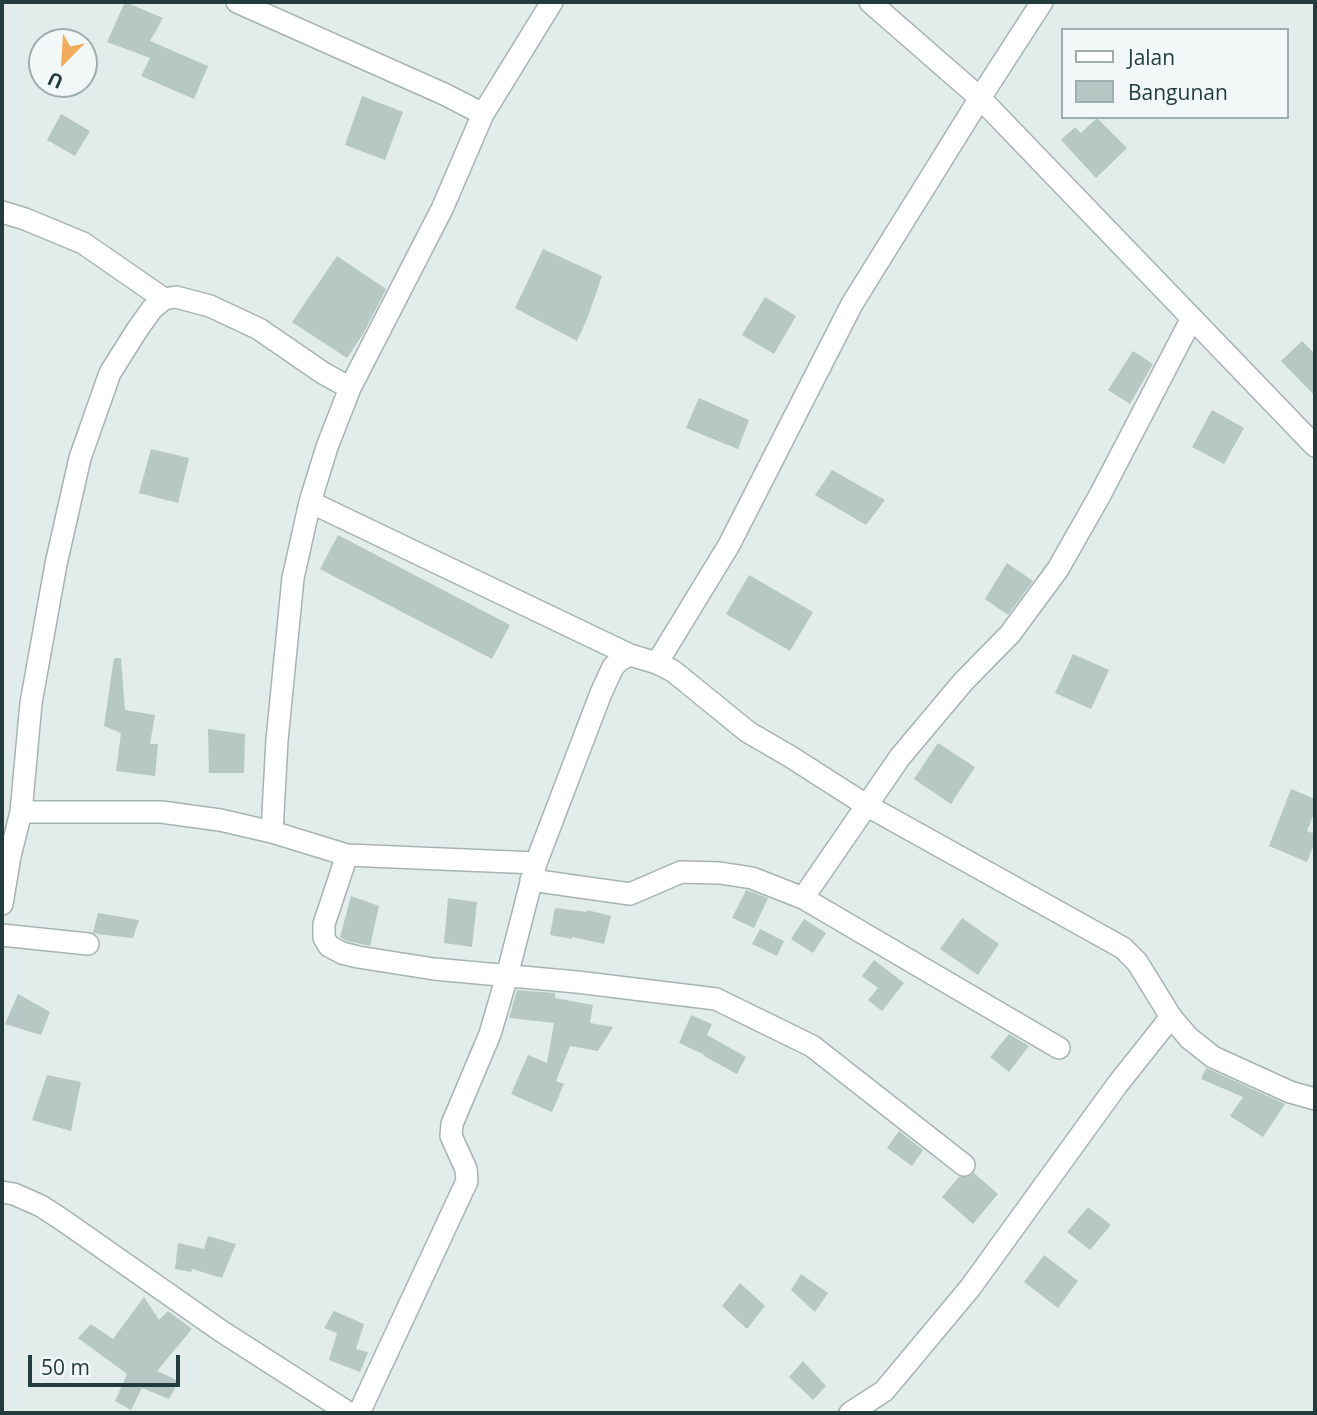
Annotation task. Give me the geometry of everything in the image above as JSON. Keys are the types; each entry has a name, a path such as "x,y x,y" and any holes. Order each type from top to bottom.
{"street":[{"path":"237,2 483,114"},
{"path":"272,832 277,740 292,591 310,502 327,447 350,388 442,209 483,114 552,2"},
{"path":"870,2 980,98 1315,446"},
{"path":"657,663 729,545 852,304 1042,2"},
{"path":"2,212 83,243 164,299"},
{"path":"2,904 21,812 31,703 56,564 80,458 110,373 137,330 152,309 164,299 176,297 211,306 259,328 323,373 350,388"},
{"path":"803,898 900,757 963,682 1010,635 1058,569 1100,495 1192,318"},
{"path":"310,502 630,655 673,671 748,732 866,805 1123,948 1137,962 1171,1017 1189,1038 1213,1057 1290,1092 1315,1099"},
{"path":"359,1413 467,1181 466,1169 451,1136 452,1124 489,1034 507,976 533,871 601,693 613,667 630,655"},
{"path":"21,812 161,812 220,820 272,832 347,855 533,871 630,894 681,873 720,873 752,878 803,898 1059,1048"},
{"path":"347,855 324,924 324,937 330,946 342,953 434,969 577,982 716,999 812,1046 964,1166"},
{"path":"2,935 88,944"},
{"path":"850,1413 884,1391 970,1288 1117,1085 1171,1017"},
{"path":"2,1192 14,1194 48,1211 221,1331 349,1413"}],"building":[{"path":"125,2 163,18 150,41 208,66 194,99 141,76 150,58 107,42"},
{"path":"362,96 403,112 385,160 345,145"},
{"path":"61,114 90,131 75,156 47,140"},
{"path":"1098,119 1127,148 1096,178 1061,140 1075,127 1081,133"},
{"path":"543,249 602,276 577,341 515,308"},
{"path":"337,256 386,289 363,334 347,358 292,322"},
{"path":"765,297 796,316 774,354 742,335"},
{"path":"1302,341 1315,354 1315,396 1281,361"},
{"path":"1133,351 1153,364 1130,404 1108,390"},
{"path":"699,398 749,420 738,449 686,428"},
{"path":"1212,410 1244,428 1224,464 1192,447"},
{"path":"151,449 189,458 178,503 139,493"},
{"path":"832,470 885,500 866,525 815,495"},
{"path":"338,535 510,625 492,659 320,569"},
{"path":"1007,563 1033,581 1008,615 985,599"},
{"path":"749,575 813,612 790,651 726,614"},
{"path":"1073,654 1109,670 1091,709 1055,693"},
{"path":"114,658 121,658 125,710 155,715 150,744 158,744 155,776 116,771 121,733 104,726"},
{"path":"208,729 245,734 244,773 209,773"},
{"path":"938,743 975,767 951,804 914,779"},
{"path":"1291,789 1315,799 1315,811 1307,831 1315,834 1315,842 1307,862 1269,846"},
{"path":"746,890 768,898 754,928 732,918"},
{"path":"351,896 379,906 370,946 340,937"},
{"path":"448,898 477,902 472,947 444,943"},
{"path":"555,908 587,910 611,916 604,944 550,935"},
{"path":"98,913 139,920 133,938 93,932"},
{"path":"962,918 999,944 978,975 940,949"},
{"path":"804,919 826,933 813,953 791,939"},
{"path":"760,929 784,941 777,956 752,944"},
{"path":"874,960 904,983 882,1011 868,1000 878,988 862,976"},
{"path":"517,990 555,993 555,998 593,1005 590,1023 613,1027 598,1051 570,1046 556,1081 564,1084 552,1112 511,1094 528,1055 547,1063 554,1023 509,1018"},
{"path":"18,994 50,1012 41,1035 5,1024"},
{"path":"691,1015 712,1024 707,1035 746,1057 737,1074 679,1043"},
{"path":"1009,1034 1029,1046 1009,1072 990,1057"},
{"path":"1206,1068 1285,1104 1263,1137 1230,1116 1243,1097 1201,1079"},
{"path":"47,1075 81,1082 71,1131 32,1120"},
{"path":"899,1131 923,1150 912,1166 887,1148"},
{"path":"974,1173 998,1194 973,1224 942,1197 959,1177 968,1177"},
{"path":"1088,1207 1111,1225 1090,1250 1067,1232"},
{"path":"208,1236 236,1244 222,1278 192,1269 191,1272 175,1269 178,1243 204,1249"},
{"path":"1044,1255 1078,1281 1058,1308 1024,1282"},
{"path":"801,1274 828,1293 815,1312 791,1290"},
{"path":"740,1283 765,1306 747,1329 722,1306"},
{"path":"144,1297 159,1320 168,1311 192,1329 157,1371 179,1381 169,1399 142,1388 131,1410 115,1401 127,1374 78,1338 91,1324 113,1339"},
{"path":"334,1311 364,1324 356,1349 368,1352 360,1372 329,1360 337,1333 324,1328"},
{"path":"803,1361 826,1386 813,1400 789,1377"}]}
